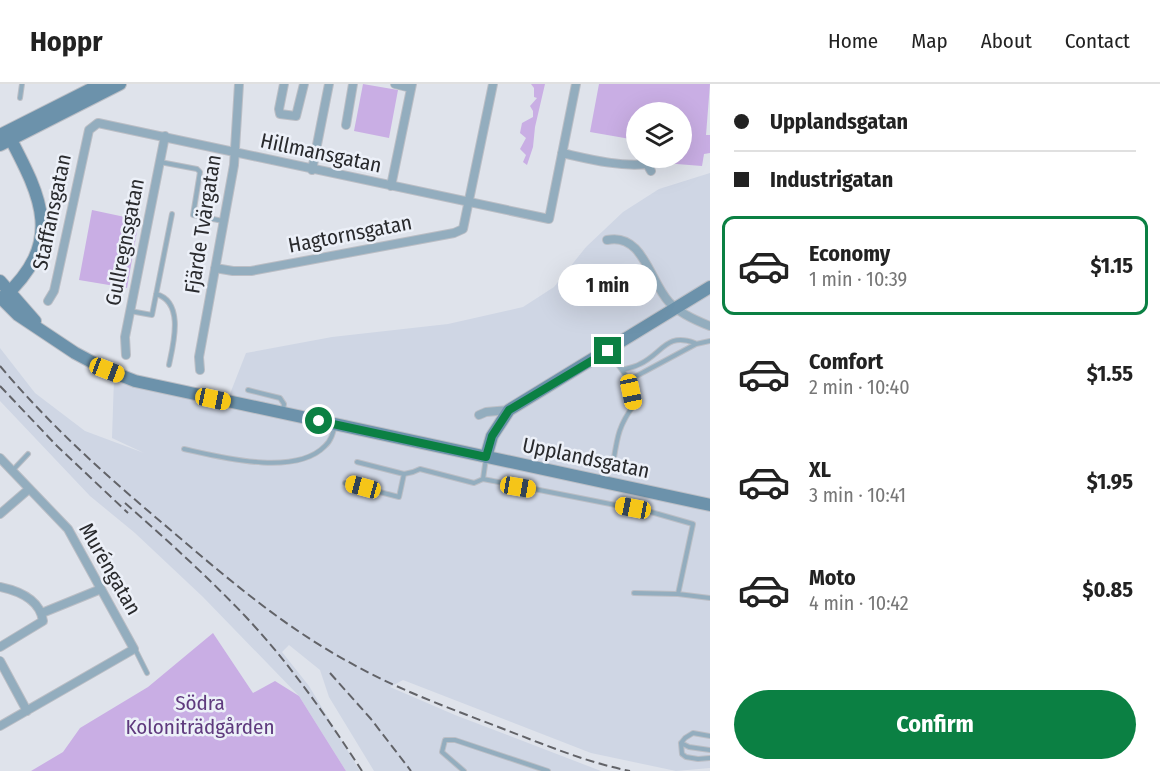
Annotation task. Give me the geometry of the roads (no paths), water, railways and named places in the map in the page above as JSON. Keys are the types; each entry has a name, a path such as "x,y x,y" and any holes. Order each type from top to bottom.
{"main road":[{"path":"4,296 32,265 38,250 42,226 37,193 4,138 109,85"},
{"name":"Upplandsgatan","path":"0,281 4,296 43,331 75,353 107,370 135,381 710,505"},
{"path":"486,457 492,436 509,410 710,287"}],"street":[{"name":"Fjärde Tvärgatan","path":"200,370 199,357 234,165 233,151 239,84"},
{"path":"284,84 280,114 296,116 304,84"},
{"path":"312,170 329,84"},
{"path":"346,125 353,84"},
{"path":"391,186 412,86 395,84"},
{"path":"469,202 493,84"},
{"path":"576,84 562,153 637,165 647,164 651,171"},
{"name":"Hillmansgatan","path":"88,130 98,123 107,123 312,170 549,219 562,153"},
{"name":"Staffansgatan","path":"48,301 54,291 88,130"},
{"name":"Gullregnsgatan","path":"126,355 125,337 165,136"},
{"name":"Hagtornsgatan","path":"215,268 251,271 454,233 463,229 469,202"},
{"path":"607,240 617,239 633,246 669,303 710,326"},
{"path":"478,415 509,410"},
{"name":"Muréngatan","path":"0,458 68,529 134,649"},
{"path":"0,514 29,489"},
{"path":"0,587 11,589 35,602 43,621 37,627 0,647"},
{"path":"42,614 102,589"},
{"path":"0,726 134,649"},
{"path":"0,661 27,711"}],"lane":[{"path":"20,98 22,84"},
{"path":"160,162 200,172 193,215 223,221"},
{"path":"130,311 152,315 172,214"},
{"path":"156,294 165,299 175,317 176,330 170,365"},
{"path":"622,370 639,365 668,342 676,339 696,344"},
{"path":"629,380 696,344 710,341"},
{"path":"608,351 629,380 634,405 624,418 616,436 613,464"},
{"path":"248,390 280,398 284,404 283,413"},
{"path":"184,449 243,460 293,462 306,458 325,447 335,425"},
{"path":"12,471 28,454"},
{"path":"483,479 486,457"},
{"path":"357,462 404,474 420,469 474,483 483,479 651,512 693,524 678,594"},
{"path":"345,483 399,497 404,474"},
{"path":"634,593 678,594 710,598"},
{"path":"134,649 147,673"},
{"path":"710,736 693,733 681,743 682,754 686,757 710,758"},
{"path":"464,771 442,752 445,740 455,740 548,771"},
{"path":"681,743 689,747 710,750"}],"railway":[{"path":"0,366 41,411 104,473 235,584 301,633 366,671 423,698 564,752 630,771"},
{"path":"0,386 57,446 128,513"},
{"path":"125,503 232,602 278,653 362,771"},
{"path":"330,673 371,719 411,771"}],"park label":[{"name":"Södra Koloniträdgården","path":"200,715"}]}
